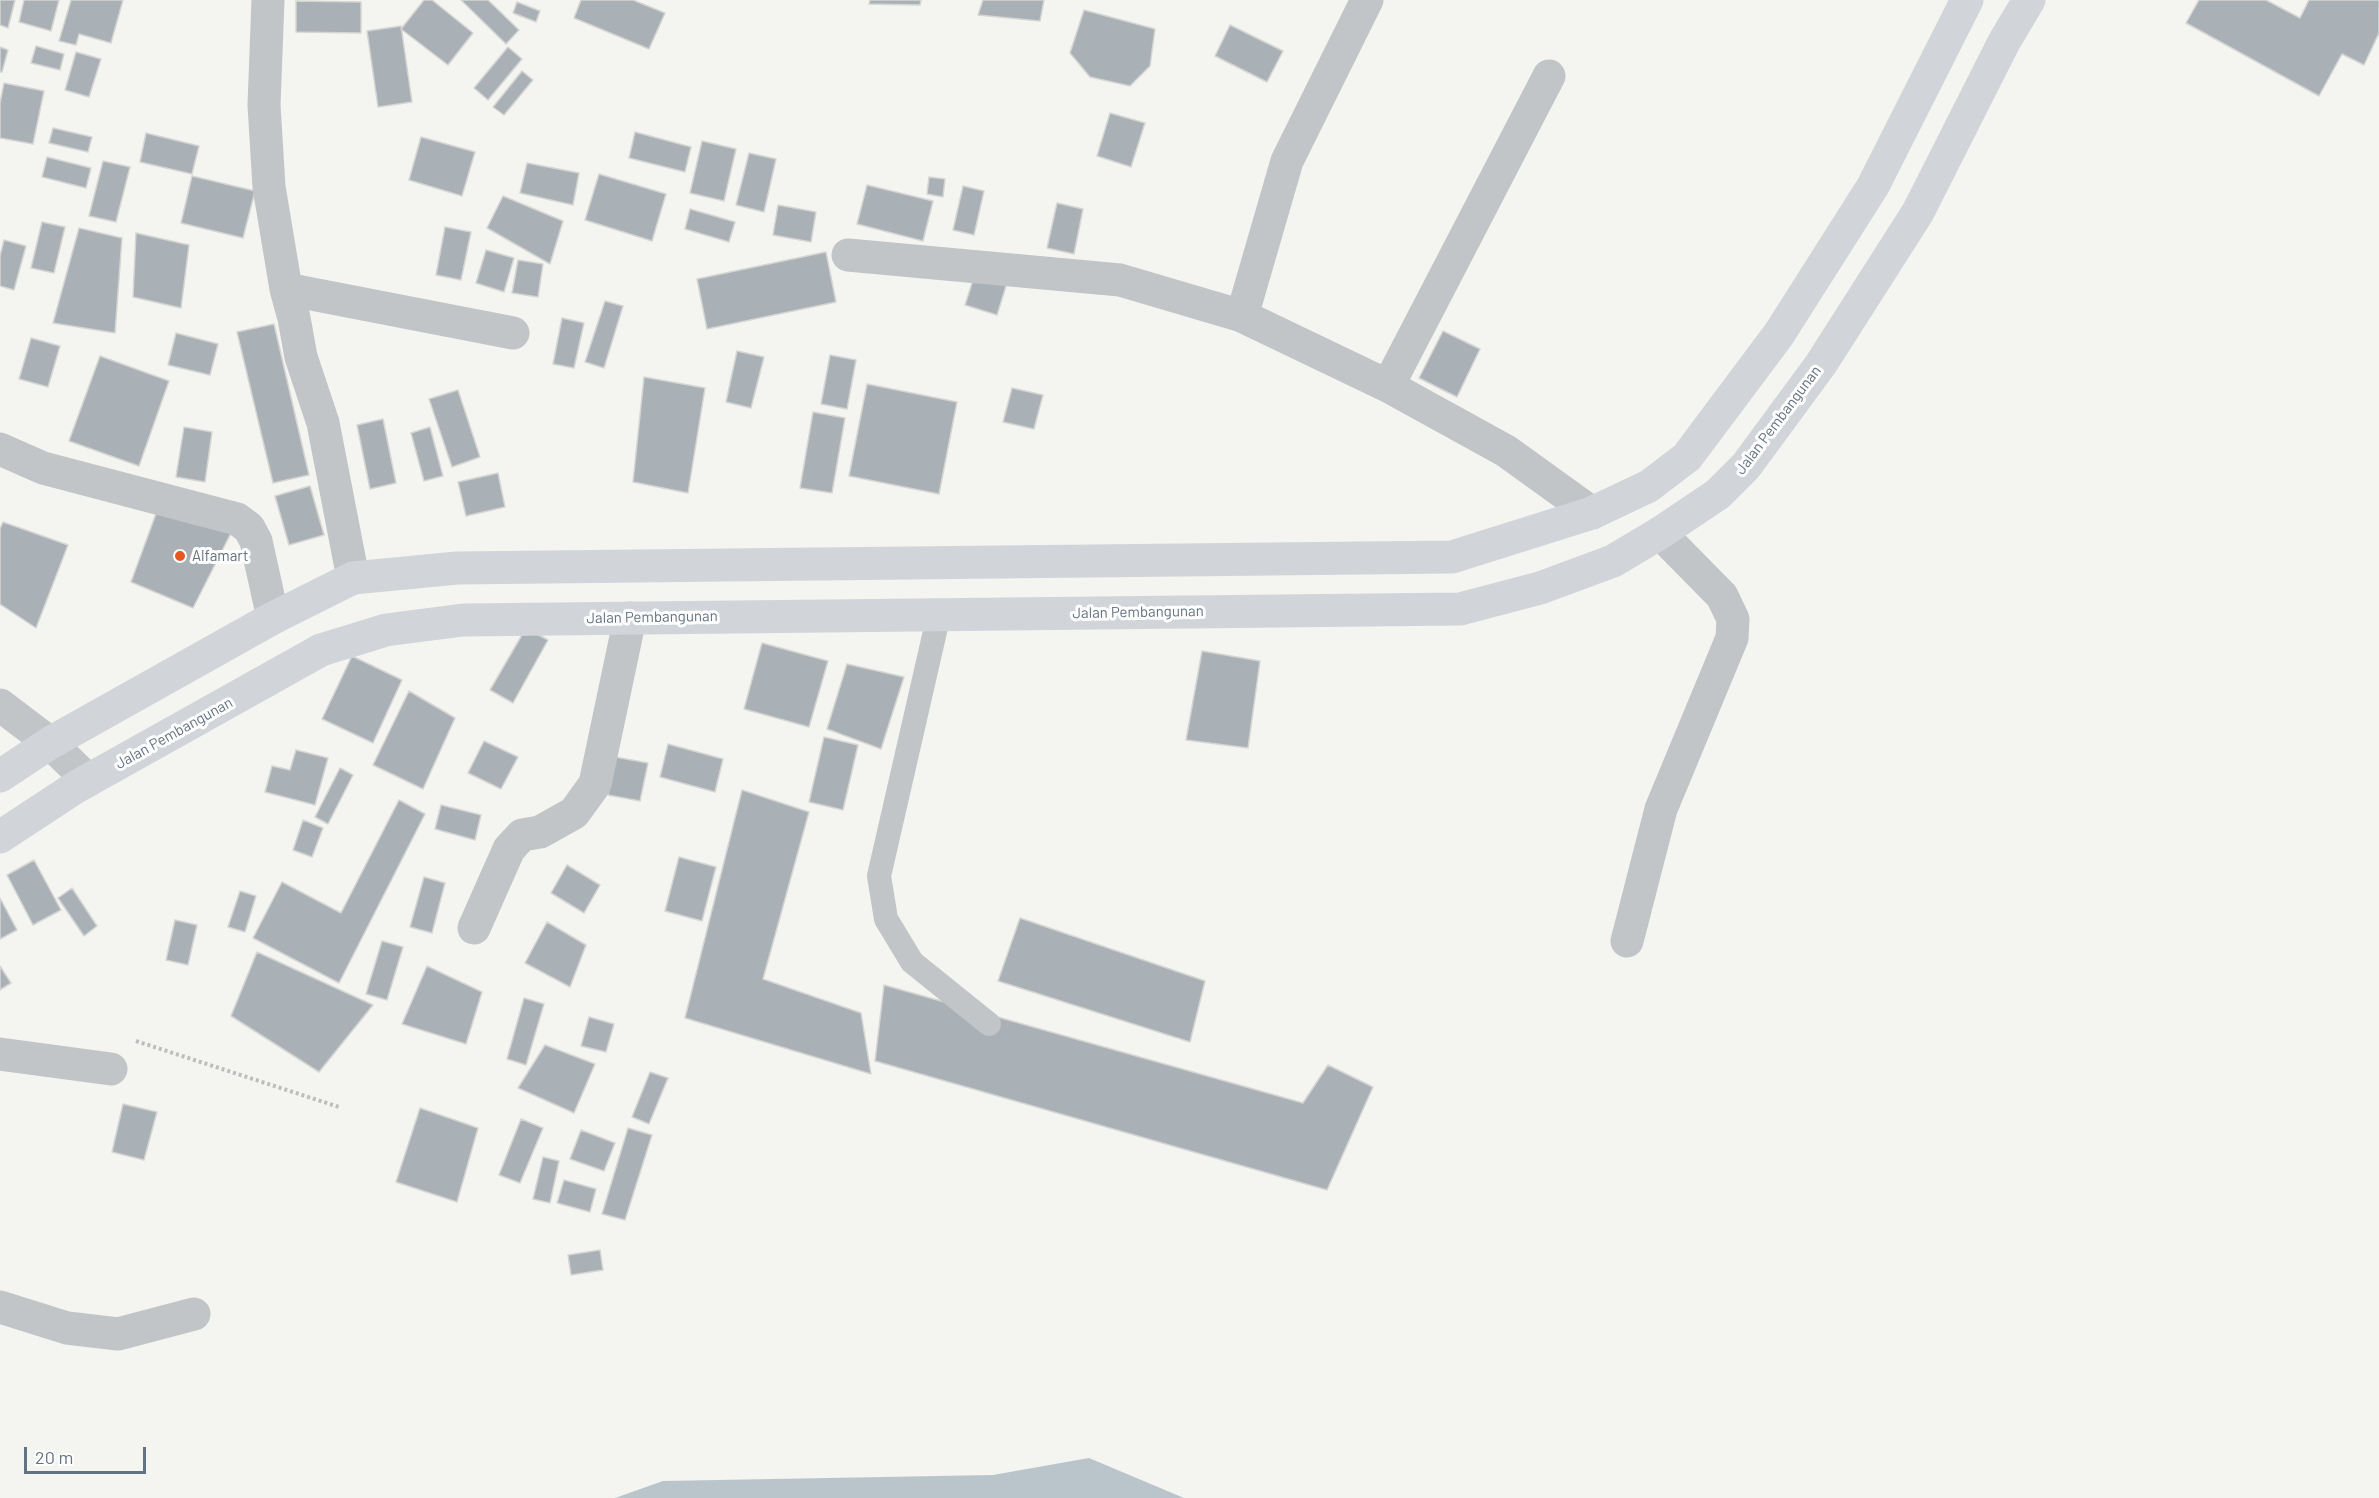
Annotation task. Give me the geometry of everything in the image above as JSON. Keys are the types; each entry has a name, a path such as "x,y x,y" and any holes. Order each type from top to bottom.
{"main road":[{"path":"0,776 50,743 273,618 353,578 456,568 1452,557 1592,513 1649,486 1687,457 1779,334 1873,186 1967,0"},
{"name":"Jalan Pembangunan","path":"0,837 88,780 321,650 386,630 462,620 1460,609 1540,588 1613,561 1718,494 1746,466 1821,364 1918,212 2004,42 2029,0"},
{"path":"743,564 744,616"}],"street":[{"path":"268,0 264,105 269,187 286,289 301,357 323,423 353,578"},
{"path":"1242,316 1287,161 1367,0"},
{"path":"1388,386 1549,75"},
{"path":"848,255 1120,280 1242,316 1388,386 1506,451 1592,513"},
{"path":"286,289 513,333"},
{"path":"0,449 43,468 237,519 249,528 256,541 273,618"},
{"path":"1627,941 1661,810 1732,638 1733,619 1722,596 1660,533"},
{"path":"474,928 509,849 522,835 540,832 574,813 595,784 630,618"},
{"path":"0,705 50,743 88,780"},
{"path":"0,1054 111,1069"},
{"path":"0,1307 67,1328 118,1334 194,1314"}],"lane":[{"path":"939,614 879,876 886,919 912,962 989,1024"}],"path":[{"path":"111,1069 120,1036 339,1107"}],"shaded area":[{"path":"1089,1458 1184,1498 615,1498 663,1481 993,1475"}],"building":[{"path":"0,0 15,0 8,28 0,25"},
{"path":"24,0 59,0 51,31 19,22"},
{"path":"71,0 123,0 111,43 79,34 76,45 59,41"},
{"path":"424,0 432,0 473,33 448,65 401,29"},
{"path":"461,0 488,0 519,30 506,44"},
{"path":"581,0 633,0 665,13 649,49 574,18"},
{"path":"870,0 921,0 920,5 869,4"},
{"path":"983,0 1044,0 1040,21 978,15"},
{"path":"2199,0 2266,0 2300,18 2309,0 2379,0 2379,33 2364,65 2342,54 2319,96 2186,23"},
{"path":"296,1 361,2 361,33 296,32"},
{"path":"517,2 540,11 536,22 513,13"},
{"path":"1084,10 1155,29 1150,66 1130,86 1090,77 1070,53"},
{"path":"1230,25 1283,51 1267,82 1215,56"},
{"path":"401,26 412,102 378,107 367,31"},
{"path":"36,46 64,54 60,70 31,63"},
{"path":"0,47 8,50 2,72 0,72"},
{"path":"508,47 522,59 488,100 474,88"},
{"path":"76,52 101,59 89,97 65,90"},
{"path":"522,71 533,80 504,115 493,107"},
{"path":"4,83 44,91 33,144 0,138 0,103"},
{"path":"1110,113 1145,123 1131,167 1097,156"},
{"path":"53,128 92,137 88,152 49,143"},
{"path":"635,132 691,147 685,172 629,158"},
{"path":"146,133 199,146 192,174 140,162"},
{"path":"421,137 475,152 462,196 409,180"},
{"path":"702,141 736,149 724,201 690,193"},
{"path":"749,153 776,159 764,212 736,205"},
{"path":"47,157 91,168 86,188 42,177"},
{"path":"103,161 130,167 116,222 89,216"},
{"path":"527,163 579,173 573,205 520,193"},
{"path":"599,174 666,194 652,241 585,220"},
{"path":"192,176 255,191 243,238 181,223"},
{"path":"929,177 945,179 943,197 927,194"},
{"path":"867,185 933,201 923,241 857,224"},
{"path":"963,186 984,191 974,235 953,230"},
{"path":"503,196 563,221 550,264 487,228"},
{"path":"1057,203 1083,209 1074,254 1047,248"},
{"path":"778,205 816,212 811,242 773,235"},
{"path":"690,209 735,222 729,242 685,229"},
{"path":"42,222 65,227 54,273 31,268"},
{"path":"445,227 471,232 461,280 436,275"},
{"path":"79,228 122,238 115,333 53,323"},
{"path":"136,233 189,245 181,308 133,297"},
{"path":"4,240 26,246 14,290 0,286 0,256"},
{"path":"486,250 514,258 504,292 476,283"},
{"path":"826,252 836,302 707,329 697,279"},
{"path":"518,260 543,264 538,297 512,293"},
{"path":"975,274 1007,283 997,315 965,305"},
{"path":"605,301 623,306 604,368 585,362"},
{"path":"562,318 584,323 574,368 553,364"},
{"path":"274,324 309,475 273,483 237,332"},
{"path":"1443,331 1480,349 1457,397 1419,378"},
{"path":"176,333 218,344 210,375 168,365"},
{"path":"31,338 60,346 48,387 19,379"},
{"path":"737,351 764,357 751,408 726,402"},
{"path":"830,355 856,360 847,409 821,404"},
{"path":"100,356 169,381 139,466 69,441"},
{"path":"644,377 705,388 688,493 633,482"},
{"path":"867,384 957,402 939,494 849,476"},
{"path":"1012,388 1043,395 1034,429 1003,422"},
{"path":"458,390 480,457 452,467 429,399"},
{"path":"813,412 845,418 832,493 800,488"},
{"path":"383,419 396,483 370,489 357,425"},
{"path":"184,427 212,432 205,482 176,477"},
{"path":"430,427 443,476 424,481 411,433"},
{"path":"498,473 505,507 466,516 458,482"},
{"path":"310,486 324,535 289,545 275,496"},
{"path":"157,511 231,533 193,608 131,582"},
{"path":"3,522 68,545 36,628 0,604 0,529"},
{"path":"526,628 548,640 513,703 490,690"},
{"path":"762,643 828,661 809,727 744,709"},
{"path":"1202,651 1260,661 1248,748 1186,740"},
{"path":"352,656 402,680 373,743 322,719"},
{"path":"847,664 904,677 881,749 827,729"},
{"path":"409,691 455,718 423,789 373,765"},
{"path":"824,737 858,745 843,810 809,802"},
{"path":"484,741 518,757 501,789 468,773"},
{"path":"668,744 723,759 715,792 660,777"},
{"path":"296,750 328,758 315,805 265,792 272,766 290,770"},
{"path":"615,757 648,763 640,801 608,795"},
{"path":"340,768 353,775 328,824 315,817"},
{"path":"742,790 809,812 763,979 861,1013 871,1074 685,1018"},
{"path":"399,800 425,814 339,983 253,938 282,882 341,913"},
{"path":"441,805 481,815 475,840 435,829"},
{"path":"303,820 323,828 312,857 293,850"},
{"path":"679,857 716,867 702,921 665,911"},
{"path":"34,860 61,910 33,925 7,875"},
{"path":"567,865 600,885 584,913 551,893"},
{"path":"424,877 445,883 432,933 410,927"},
{"path":"72,888 97,926 84,936 58,898"},
{"path":"240,891 256,896 245,932 228,927"},
{"path":"0,898 17,930 0,939"},
{"path":"1020,918 1205,981 1190,1042 998,981"},
{"path":"175,920 197,925 188,965 166,960"},
{"path":"547,922 586,945 570,987 525,963"},
{"path":"382,941 403,947 387,1000 366,994"},
{"path":"257,952 373,1005 319,1072 231,1016"},
{"path":"0,966 11,983 0,990"},
{"path":"427,966 482,992 466,1044 402,1024"},
{"path":"884,985 1303,1103 1328,1065 1373,1087 1327,1190 875,1061"},
{"path":"524,998 544,1004 526,1065 507,1059"},
{"path":"589,1017 614,1024 606,1052 581,1046"},
{"path":"545,1045 595,1064 574,1113 518,1088"},
{"path":"650,1072 668,1078 649,1124 632,1117"},
{"path":"123,1104 157,1112 144,1160 112,1152"},
{"path":"420,1108 478,1128 457,1202 396,1182"},
{"path":"521,1119 543,1128 520,1183 499,1175"},
{"path":"628,1128 652,1135 625,1220 602,1214"},
{"path":"581,1130 615,1143 604,1171 570,1159"},
{"path":"543,1157 559,1161 550,1203 533,1199"},
{"path":"564,1180 596,1189 590,1212 557,1203"},
{"path":"600,1250 603,1270 571,1275 568,1255"}],"place":[{"name":"Alfamart","path":"180,556"}]}
